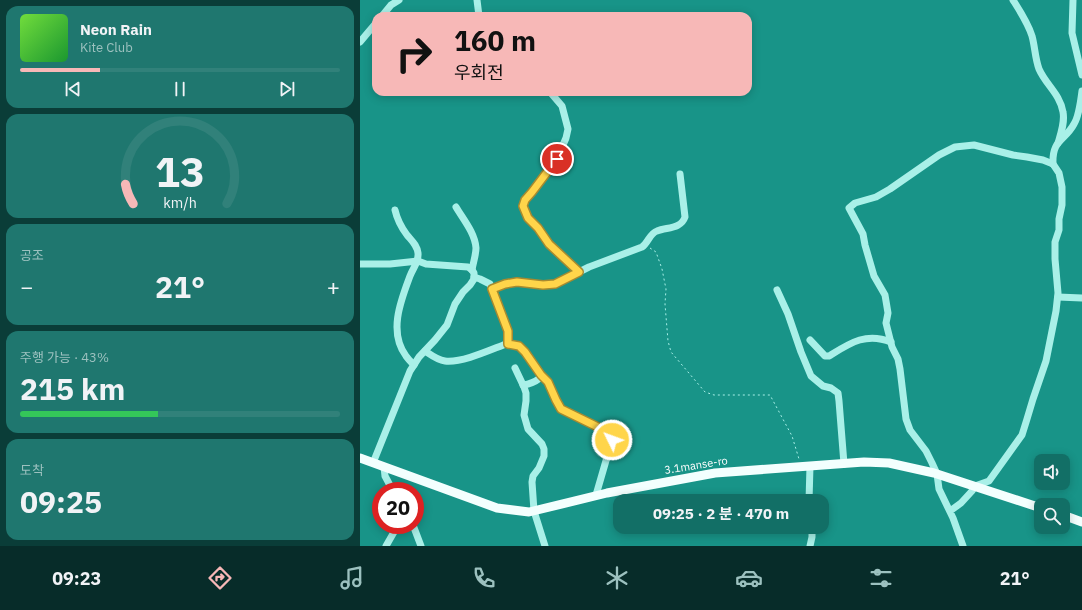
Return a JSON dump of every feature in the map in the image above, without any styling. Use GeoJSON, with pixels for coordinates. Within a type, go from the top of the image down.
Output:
{"type":"FeatureCollection","features":[{"type":"Feature","properties":{"kind":"main road","name":"3.1manse-ro"},"geometry":{"type":"LineString","coordinates":[[360,458],[497,508],[529,512],[596,496],[715,473],[864,462],[889,463],[936,474],[1034,506]]}},
{"type":"Feature","properties":{"kind":"main road"},"geometry":{"type":"LineString","coordinates":[[1070,518],[1082,522]]}},
{"type":"Feature","properties":{"kind":"street"},"geometry":{"type":"LineString","coordinates":[[385,12],[391,5],[399,0]]}},
{"type":"Feature","properties":{"kind":"street"},"geometry":{"type":"LineString","coordinates":[[477,0],[478,12]]}},
{"type":"Feature","properties":{"kind":"street"},"geometry":{"type":"LineString","coordinates":[[1013,0],[1032,35],[1036,59],[1040,70],[1058,96],[1063,113],[1063,121],[1058,143]]}},
{"type":"Feature","properties":{"kind":"street"},"geometry":{"type":"LineString","coordinates":[[1073,0],[1072,33],[1082,75]]}},
{"type":"Feature","properties":{"kind":"street"},"geometry":{"type":"LineString","coordinates":[[360,42],[372,28]]}},
{"type":"Feature","properties":{"kind":"street"},"geometry":{"type":"LineString","coordinates":[[950,511],[961,503],[975,486],[989,481],[1022,435],[1046,361],[1058,297],[1055,242],[1059,230],[1059,219],[1062,205],[1062,187],[1059,173],[1053,164],[1053,157],[1054,150],[1058,143],[1071,129],[1075,122],[1082,98],[1082,91]]}},
{"type":"Feature","properties":{"kind":"street"},"geometry":{"type":"LineString","coordinates":[[553,96],[562,106],[568,129],[566,138],[557,159],[525,200],[523,206],[528,218],[538,228],[549,244],[579,272]]}},
{"type":"Feature","properties":{"kind":"street"},"geometry":{"type":"LineString","coordinates":[[963,546],[950,511],[939,489],[932,463],[926,451],[910,430],[906,418],[898,359],[892,347],[886,322],[888,313],[885,295],[874,276],[863,234],[849,208],[854,203],[876,197],[890,189],[939,155],[955,147],[974,145],[1013,155],[1043,160],[1053,164]]}},
{"type":"Feature","properties":{"kind":"street"},"geometry":{"type":"LineString","coordinates":[[492,289],[505,284],[517,282],[543,285],[555,284],[589,267],[642,247],[653,233],[678,226],[684,222],[685,217],[680,174]]}},
{"type":"Feature","properties":{"kind":"street"},"geometry":{"type":"LineString","coordinates":[[374,463],[410,371],[419,357],[447,325],[463,292],[474,279],[473,261],[476,252],[474,237],[456,207]]}},
{"type":"Feature","properties":{"kind":"street"},"geometry":{"type":"LineString","coordinates":[[395,210],[397,218],[407,235],[416,244],[418,253],[418,261],[402,298],[397,319],[397,333],[400,345],[405,356],[414,365]]}},
{"type":"Feature","properties":{"kind":"street"},"geometry":{"type":"LineString","coordinates":[[360,264],[385,264],[418,261],[426,264],[468,267],[473,274],[490,284],[508,331],[508,344]]}},
{"type":"Feature","properties":{"kind":"street"},"geometry":{"type":"LineString","coordinates":[[777,290],[812,376],[823,386],[831,388],[838,393],[844,464]]}},
{"type":"Feature","properties":{"kind":"street"},"geometry":{"type":"LineString","coordinates":[[1058,297],[1082,298]]}},
{"type":"Feature","properties":{"kind":"street"},"geometry":{"type":"LineString","coordinates":[[810,340],[825,356],[829,356],[855,341],[867,338],[882,338],[891,342]]}},
{"type":"Feature","properties":{"kind":"street"},"geometry":{"type":"LineString","coordinates":[[425,351],[444,361],[463,359],[508,344],[519,346],[548,382],[561,409],[610,434],[612,440],[596,496]]}},
{"type":"Feature","properties":{"kind":"street"},"geometry":{"type":"LineString","coordinates":[[515,368],[526,393],[524,416],[528,429],[542,444],[544,449],[544,456],[539,468],[533,476],[533,501],[534,511],[545,546]]}},
{"type":"Feature","properties":{"kind":"street"},"geometry":{"type":"LineString","coordinates":[[523,385],[531,384],[540,378],[541,375]]}},
{"type":"Feature","properties":{"kind":"street"},"geometry":{"type":"LineString","coordinates":[[384,467],[385,476],[388,482]]}},
{"type":"Feature","properties":{"kind":"street"},"geometry":{"type":"LineString","coordinates":[[806,467],[808,494]]}},
{"type":"Feature","properties":{"kind":"street"},"geometry":{"type":"LineString","coordinates":[[386,546],[393,534]]}},
{"type":"Feature","properties":{"kind":"street"},"geometry":{"type":"LineString","coordinates":[[416,534],[421,546]]}},
{"type":"Feature","properties":{"kind":"street"},"geometry":{"type":"LineString","coordinates":[[810,546],[812,534]]}},
{"type":"Feature","properties":{"kind":"path"},"geometry":{"type":"LineString","coordinates":[[642,247],[649,248],[656,252],[662,269],[666,289],[665,304],[668,342],[671,352],[705,392],[714,395],[770,395],[792,436],[806,467]]}},
{"type":"Feature","properties":{"kind":"route"},"geometry":{"type":"LineString","coordinates":[[557,159],[525,200],[523,206],[528,218],[538,228],[549,244],[579,272],[555,284],[543,285],[517,282],[505,284],[492,289],[508,331],[508,344],[519,346],[531,359],[541,375],[548,382],[561,409],[608,432],[612,440]]}}]}
